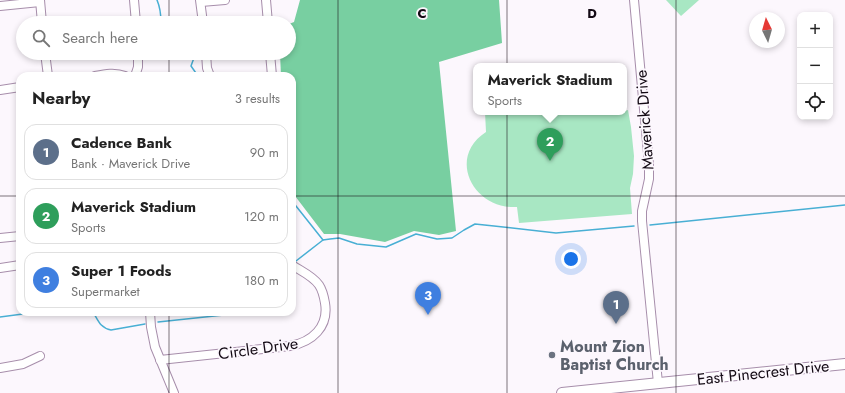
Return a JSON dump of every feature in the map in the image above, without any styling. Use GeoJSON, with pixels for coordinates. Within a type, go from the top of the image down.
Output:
{"type":"FeatureCollection","features":[{"type":"Feature","properties":{"kind":"main road","name":"East Pinecrest Drive"},"geometry":{"type":"LineString","coordinates":[[562,393],[845,364]]}},
{"type":"Feature","properties":{"kind":"street"},"geometry":{"type":"LineString","coordinates":[[134,0],[135,16]]}},
{"type":"Feature","properties":{"kind":"street"},"geometry":{"type":"LineString","coordinates":[[202,16],[200,1],[225,0]]}},
{"type":"Feature","properties":{"kind":"street"},"geometry":{"type":"LineString","coordinates":[[266,0],[267,16]]}},
{"type":"Feature","properties":{"kind":"street","name":"Maverick Drive"},"geometry":{"type":"LineString","coordinates":[[634,0],[649,164],[649,179],[642,211],[642,221],[658,383]]}},
{"type":"Feature","properties":{"kind":"street"},"geometry":{"type":"LineString","coordinates":[[0,6],[40,1],[41,16]]}},
{"type":"Feature","properties":{"kind":"street"},"geometry":{"type":"LineString","coordinates":[[46,60],[47,72]]}},
{"type":"Feature","properties":{"kind":"street"},"geometry":{"type":"LineString","coordinates":[[136,72],[138,60]]}},
{"type":"Feature","properties":{"kind":"street"},"geometry":{"type":"LineString","coordinates":[[206,60],[208,72]]}},
{"type":"Feature","properties":{"kind":"street"},"geometry":{"type":"LineString","coordinates":[[271,60],[272,72]]}},
{"type":"Feature","properties":{"kind":"street"},"geometry":{"type":"LineString","coordinates":[[0,90],[16,88]]}},
{"type":"Feature","properties":{"kind":"street"},"geometry":{"type":"LineString","coordinates":[[0,238],[16,236]]}},
{"type":"Feature","properties":{"kind":"street"},"geometry":{"type":"LineString","coordinates":[[0,268],[16,266]]}},
{"type":"Feature","properties":{"kind":"street","name":"Circle Drive"},"geometry":{"type":"LineString","coordinates":[[160,360],[290,346],[302,343],[315,335],[322,326],[326,313],[322,291],[320,286],[313,279],[296,268]]}},
{"type":"Feature","properties":{"kind":"street"},"geometry":{"type":"LineString","coordinates":[[150,316],[153,341],[174,393]]}},
{"type":"Feature","properties":{"kind":"street"},"geometry":{"type":"LineString","coordinates":[[0,368],[23,364],[40,356]]}},
{"type":"Feature","properties":{"kind":"green space"},"geometry":{"type":"Polygon","coordinates":[[[300,0],[499,0],[502,43],[439,62],[456,231],[439,235],[414,231],[385,242],[340,234],[324,234],[296,197],[296,72],[281,72],[280,60],[296,60],[296,16],[300,0]]]}},
{"type":"Feature","properties":{"kind":"green space"},"geometry":{"type":"Polygon","coordinates":[[[666,0],[699,0],[681,16],[666,0]]]}},
{"type":"Feature","properties":{"kind":"green space"},"geometry":{"type":"Polygon","coordinates":[[[627,110],[631,127],[634,156],[633,174],[630,188],[632,214],[519,223],[517,207],[502,206],[488,200],[478,191],[470,180],[467,168],[468,155],[474,143],[486,132],[485,115],[627,115],[627,110]]]}},
{"type":"Feature","properties":{"kind":"waterway"},"geometry":{"type":"LineString","coordinates":[[157,0],[160,16]]}},
{"type":"Feature","properties":{"kind":"waterway"},"geometry":{"type":"LineString","coordinates":[[193,60],[191,66],[195,72]]}},
{"type":"Feature","properties":{"kind":"waterway"},"geometry":{"type":"LineString","coordinates":[[650,225],[845,205]]}},
{"type":"Feature","properties":{"kind":"waterway"},"geometry":{"type":"LineString","coordinates":[[296,206],[323,240],[339,238],[357,244],[386,247],[416,234],[437,239],[452,238],[475,224],[556,233],[634,226]]}},
{"type":"Feature","properties":{"kind":"waterway"},"geometry":{"type":"LineString","coordinates":[[296,261],[323,240]]}},
{"type":"Feature","properties":{"kind":"waterway"},"geometry":{"type":"LineString","coordinates":[[0,317],[16,315]]}},
{"type":"Feature","properties":{"kind":"waterway"},"geometry":{"type":"LineString","coordinates":[[95,316],[102,326],[111,330],[145,324]]}},
{"type":"Feature","properties":{"kind":"waterway"},"geometry":{"type":"LineString","coordinates":[[158,322],[214,316]]}},
{"type":"Feature","properties":{"kind":"place","name":"Maverick Stadium"},"geometry":{"type":"Point","coordinates":[550,161]}},
{"type":"Feature","properties":{"kind":"place","name":"Super 1 Foods"},"geometry":{"type":"Point","coordinates":[428,315]}},
{"type":"Feature","properties":{"kind":"place","name":"Cadence Bank"},"geometry":{"type":"Point","coordinates":[616,324]}},
{"type":"Feature","properties":{"kind":"place","name":"Mount Zion Baptist Church"},"geometry":{"type":"Point","coordinates":[552,355]}}]}
